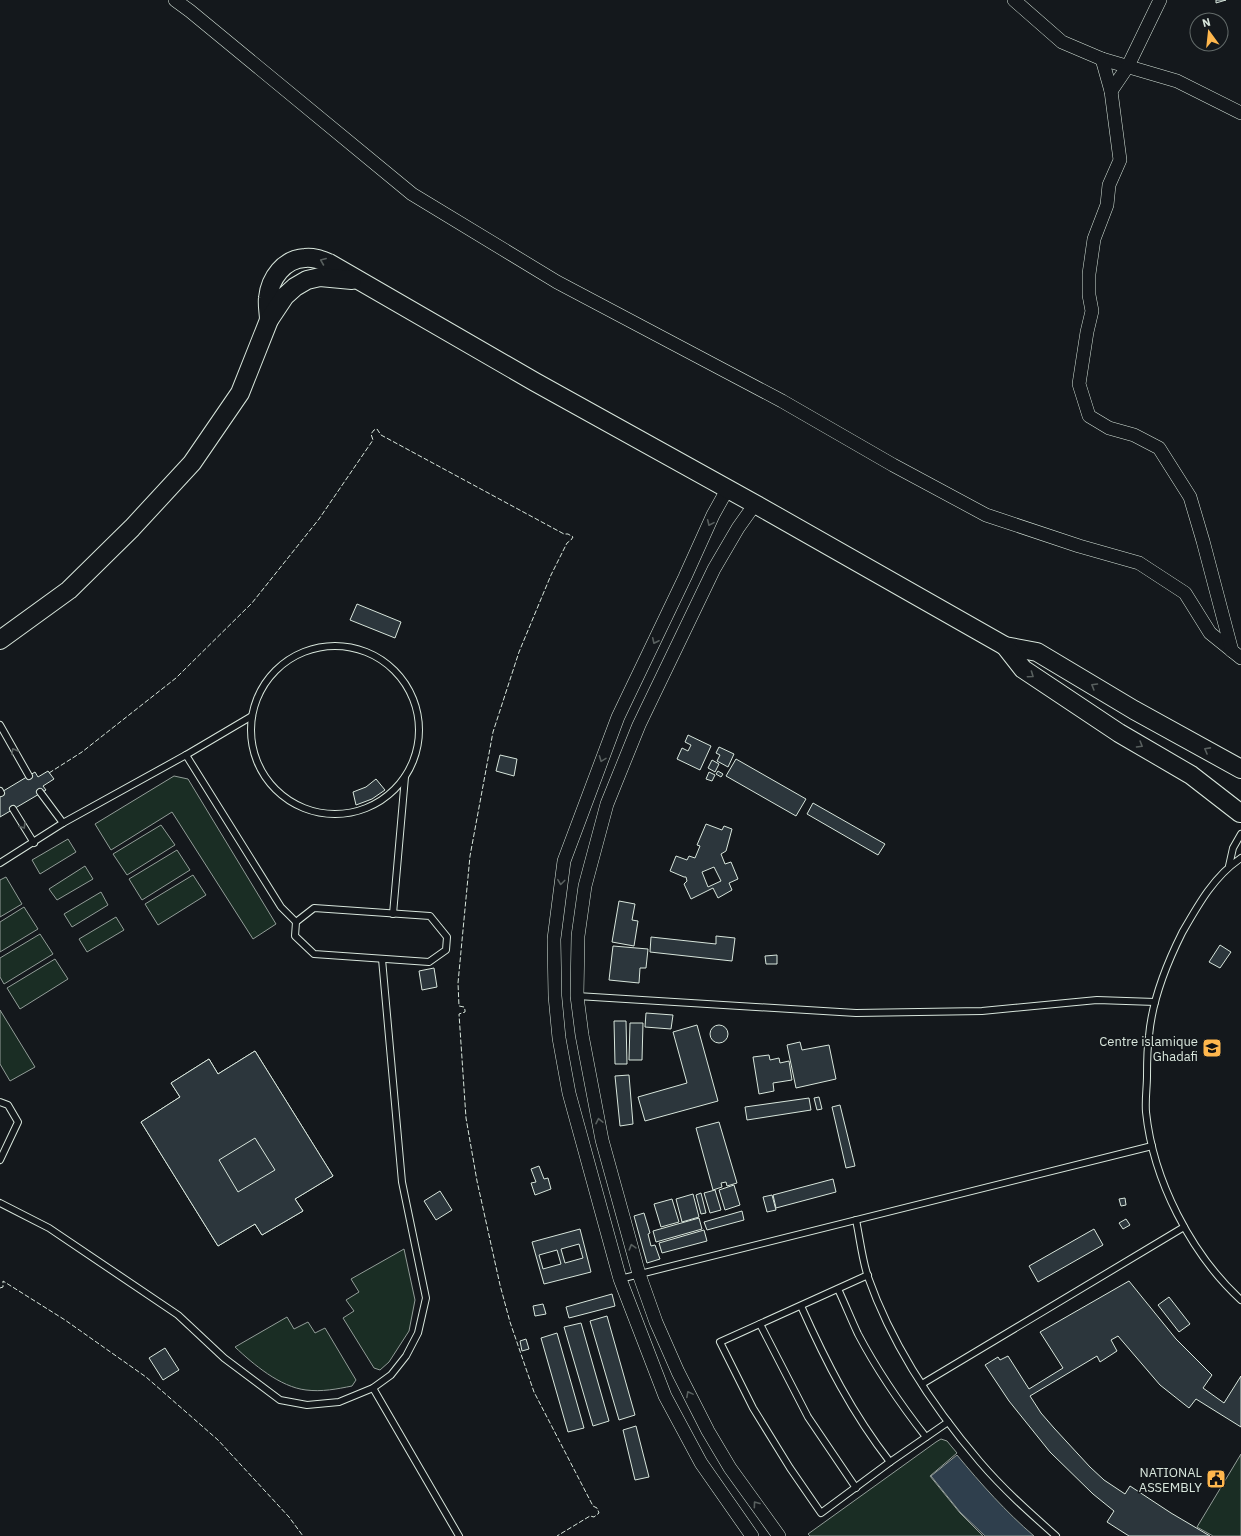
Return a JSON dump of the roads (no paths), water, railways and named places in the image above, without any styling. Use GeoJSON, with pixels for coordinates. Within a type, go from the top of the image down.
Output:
{"type":"FeatureCollection","features":[{"type":"Feature","properties":{"kind":"main road"},"geometry":{"type":"LineString","coordinates":[[269,320],[268,298],[272,282],[280,269],[293,261],[304,258],[317,258],[329,263],[535,382],[728,488],[1005,646],[1037,652],[1134,710],[1241,769]]}},
{"type":"Feature","properties":{"kind":"main road"},"geometry":{"type":"LineString","coordinates":[[0,640],[69,590],[132,528],[192,463],[240,393],[269,320],[285,296],[295,287],[307,280],[320,277],[357,280]]}},
{"type":"Feature","properties":{"kind":"main road"},"geometry":{"type":"LineString","coordinates":[[1005,646],[1022,669],[1119,733],[1191,775],[1241,810]]}},
{"type":"Feature","properties":{"kind":"street"},"geometry":{"type":"LineString","coordinates":[[175,0],[412,194],[557,282],[782,401],[893,466],[986,515],[1079,546],[1140,563],[1185,593],[1210,633],[1236,654]]}},
{"type":"Feature","properties":{"kind":"street"},"geometry":{"type":"LineString","coordinates":[[1014,0],[1062,42],[1102,59],[1177,81],[1241,113]]}},
{"type":"Feature","properties":{"kind":"street"},"geometry":{"type":"LineString","coordinates":[[1111,91],[1128,66],[1160,0]]}},
{"type":"Feature","properties":{"kind":"street"},"geometry":{"type":"LineString","coordinates":[[1102,59],[1111,91],[1120,160],[1109,185],[1107,205],[1094,239],[1089,274],[1089,296],[1092,311],[1086,332],[1079,384],[1089,416],[1109,428],[1134,436],[1159,448],[1190,496],[1236,654]]}},
{"type":"Feature","properties":{"kind":"street"},"geometry":{"type":"LineString","coordinates":[[728,488],[713,515],[666,618],[618,717],[564,861],[554,939],[555,996],[559,1038],[569,1093],[620,1279],[665,1396],[702,1463],[752,1536]]}},
{"type":"Feature","properties":{"kind":"street"},"geometry":{"type":"LineString","coordinates":[[755,504],[738,528],[714,569],[639,725],[607,804],[585,886],[578,936],[577,996],[582,1035],[602,1140],[640,1274],[656,1322],[678,1372],[708,1430],[730,1468],[779,1536]]}},
{"type":"Feature","properties":{"kind":"lane"},"geometry":{"type":"LineString","coordinates":[[340,646],[357,649],[373,655],[387,664],[399,675],[415,702],[419,724],[418,743],[414,760],[405,777],[393,791],[363,809],[345,813],[327,813],[310,810],[291,801],[274,788],[265,777],[253,746],[251,730],[252,716],[256,701],[267,681],[290,659],[307,651],[340,646]]}},
{"type":"Feature","properties":{"kind":"lane"},"geometry":{"type":"LineString","coordinates":[[0,863],[34,843],[63,823],[186,755],[252,716]]}},
{"type":"Feature","properties":{"kind":"lane"},"geometry":{"type":"LineString","coordinates":[[0,725],[29,776]]}},
{"type":"Feature","properties":{"kind":"lane"},"geometry":{"type":"LineString","coordinates":[[186,755],[281,907],[296,922]]}},
{"type":"Feature","properties":{"kind":"lane"},"geometry":{"type":"LineString","coordinates":[[393,914],[405,777]]}},
{"type":"Feature","properties":{"kind":"lane"},"geometry":{"type":"LineString","coordinates":[[40,792],[63,823]]}},
{"type":"Feature","properties":{"kind":"lane"},"geometry":{"type":"LineString","coordinates":[[13,809],[34,843]]}},
{"type":"Feature","properties":{"kind":"lane"},"geometry":{"type":"LineString","coordinates":[[1229,866],[1233,848],[1241,834]]}},
{"type":"Feature","properties":{"kind":"lane"},"geometry":{"type":"LineString","coordinates":[[1241,858],[1229,866],[1212,885],[1200,902],[1165,969],[1155,1002],[1149,1035],[1146,1111],[1152,1146],[1165,1184],[1184,1227],[1198,1250],[1224,1285],[1241,1300]]}},
{"type":"Feature","properties":{"kind":"lane"},"geometry":{"type":"LineString","coordinates":[[314,908],[430,916],[447,937],[446,950],[429,962],[314,954],[295,936],[296,922],[314,908]]}},
{"type":"Feature","properties":{"kind":"lane"},"geometry":{"type":"LineString","coordinates":[[0,1203],[49,1228],[178,1315],[224,1358],[280,1400],[307,1406],[339,1402],[373,1388],[390,1375],[406,1356],[418,1333],[426,1298],[402,1182],[382,959]]}},
{"type":"Feature","properties":{"kind":"lane"},"geometry":{"type":"LineString","coordinates":[[577,996],[856,1013],[982,1011],[1097,1000],[1155,1002]]}},
{"type":"Feature","properties":{"kind":"lane"},"geometry":{"type":"LineString","coordinates":[[0,1102],[8,1105],[18,1122],[0,1160]]}},
{"type":"Feature","properties":{"kind":"lane"},"geometry":{"type":"LineString","coordinates":[[620,1279],[1152,1146]]}},
{"type":"Feature","properties":{"kind":"lane"},"geometry":{"type":"LineString","coordinates":[[856,1220],[868,1275],[882,1310],[897,1343],[922,1384],[948,1422],[981,1463],[1020,1503],[1056,1536]]}},
{"type":"Feature","properties":{"kind":"lane"},"geometry":{"type":"LineString","coordinates":[[922,1384],[1184,1227]]}},
{"type":"Feature","properties":{"kind":"lane"},"geometry":{"type":"LineString","coordinates":[[868,1275],[720,1342],[753,1408],[790,1468],[821,1513],[890,1462],[948,1422]]}},
{"type":"Feature","properties":{"kind":"lane"},"geometry":{"type":"LineString","coordinates":[[838,1289],[859,1334],[885,1380],[907,1413],[926,1437]]}},
{"type":"Feature","properties":{"kind":"lane"},"geometry":{"type":"LineString","coordinates":[[800,1306],[846,1398],[869,1436],[890,1462]]}},
{"type":"Feature","properties":{"kind":"lane"},"geometry":{"type":"LineString","coordinates":[[760,1324],[808,1418],[856,1488]]}},
{"type":"Feature","properties":{"kind":"lane"},"geometry":{"type":"LineString","coordinates":[[373,1388],[458,1536]]}},
{"type":"Feature","properties":{"kind":"water"},"geometry":{"type":"Polygon","coordinates":[[[957,1455],[994,1497],[1034,1536],[985,1536],[960,1512],[931,1476],[957,1455]]]}},
{"type":"Feature","properties":{"kind":"place","name":"Centre islamique Ghadafi"},"geometry":{"type":"Point","coordinates":[1212,1048]}},
{"type":"Feature","properties":{"kind":"place","name":"NATIONAL ASSEMBLY"},"geometry":{"type":"Point","coordinates":[1216,1479]}}]}
